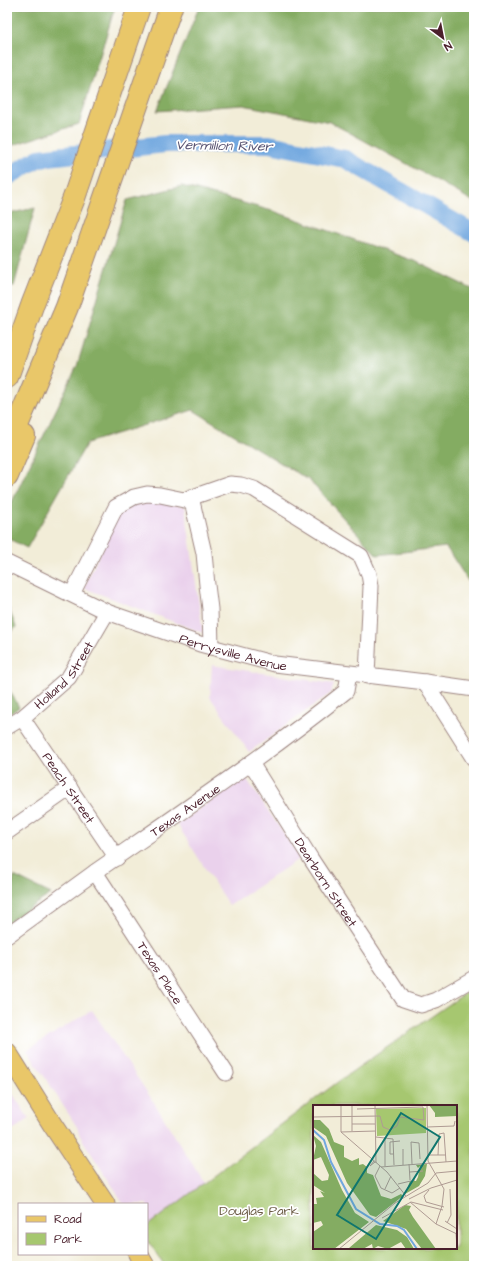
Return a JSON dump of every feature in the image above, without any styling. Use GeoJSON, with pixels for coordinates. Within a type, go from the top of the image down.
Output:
{"type":"FeatureCollection","features":[{"type":"Feature","properties":{"kind":"highway"},"geometry":{"type":"LineString","coordinates":[[7,377],[28,303],[74,198],[139,7]]}},
{"type":"Feature","properties":{"kind":"highway"},"geometry":{"type":"LineString","coordinates":[[7,449],[67,306],[171,7]]}},
{"type":"Feature","properties":{"kind":"highway"},"geometry":{"type":"LineString","coordinates":[[7,337],[28,303]]}},
{"type":"Feature","properties":{"kind":"highway"},"geometry":{"type":"LineString","coordinates":[[7,476],[25,435],[59,345],[67,306]]}},
{"type":"Feature","properties":{"kind":"main road"},"geometry":{"type":"LineString","coordinates":[[7,1052],[104,1203]]}},
{"type":"Feature","properties":{"kind":"main road"},"geometry":{"type":"LineString","coordinates":[[139,1255],[146,1266]]}},
{"type":"Feature","properties":{"kind":"street"},"geometry":{"type":"LineString","coordinates":[[72,594],[116,507],[134,496],[147,494],[160,495],[184,500],[230,484],[241,485],[254,489],[361,556],[369,574],[371,586],[367,676]]}},
{"type":"Feature","properties":{"kind":"street"},"geometry":{"type":"LineString","coordinates":[[191,497],[204,553],[206,584],[210,609],[211,647]]}},
{"type":"Feature","properties":{"kind":"street","name":"Perrysville Avenue"},"geometry":{"type":"LineString","coordinates":[[7,563],[107,612],[211,647],[275,664],[425,682],[474,690]]}},
{"type":"Feature","properties":{"kind":"street","name":"Holland Street"},"geometry":{"type":"LineString","coordinates":[[7,727],[22,718],[69,677],[107,612]]}},
{"type":"Feature","properties":{"kind":"street","name":"Texas Avenue"},"geometry":{"type":"LineString","coordinates":[[7,936],[95,872],[251,763],[346,691],[349,674]]}},
{"type":"Feature","properties":{"kind":"street"},"geometry":{"type":"LineString","coordinates":[[425,682],[474,759]]}},
{"type":"Feature","properties":{"kind":"street","name":"Peach Street"},"geometry":{"type":"LineString","coordinates":[[22,718],[117,858]]}},
{"type":"Feature","properties":{"kind":"street","name":"Dearborn Street"},"geometry":{"type":"LineString","coordinates":[[251,763],[311,860],[403,999],[421,1005],[436,1000],[474,978]]}},
{"type":"Feature","properties":{"kind":"street"},"geometry":{"type":"LineString","coordinates":[[7,832],[70,788]]}},
{"type":"Feature","properties":{"kind":"street","name":"Texas Place"},"geometry":{"type":"LineString","coordinates":[[95,872],[226,1073]]}},
{"type":"Feature","properties":{"kind":"shaded area"},"geometry":{"type":"Polygon","coordinates":[[[141,500],[185,506],[203,633],[84,588],[118,513],[141,500]]]}},
{"type":"Feature","properties":{"kind":"shaded area"},"geometry":{"type":"Polygon","coordinates":[[[212,665],[334,684],[331,693],[249,752],[210,697],[212,665]]]}},
{"type":"Feature","properties":{"kind":"shaded area"},"geometry":{"type":"Polygon","coordinates":[[[246,778],[300,858],[229,906],[177,824],[246,778]]]}},
{"type":"Feature","properties":{"kind":"shaded area"},"geometry":{"type":"Polygon","coordinates":[[[92,1010],[155,1104],[204,1183],[148,1225],[148,1203],[123,1203],[80,1136],[77,1127],[27,1050],[92,1010]]]}},
{"type":"Feature","properties":{"kind":"shaded area"},"geometry":{"type":"Polygon","coordinates":[[[7,1085],[29,1119],[7,1134],[7,1085]]]}},
{"type":"Feature","properties":{"kind":"green space"},"geometry":{"type":"Polygon","coordinates":[[[7,7],[115,7],[79,124],[7,147],[7,7]]]}},
{"type":"Feature","properties":{"kind":"green space"},"geometry":{"type":"Polygon","coordinates":[[[199,7],[474,7],[474,202],[330,122],[243,105],[157,111],[199,7]]]}},
{"type":"Feature","properties":{"kind":"green space"},"geometry":{"type":"Polygon","coordinates":[[[182,186],[276,212],[417,262],[474,290],[474,590],[446,547],[377,555],[309,480],[193,410],[87,443],[27,548],[7,538],[7,512],[77,366],[127,200],[182,186]]]}},
{"type":"Feature","properties":{"kind":"green space"},"geometry":{"type":"Polygon","coordinates":[[[35,208],[14,286],[7,287],[7,214],[35,208]]]}},
{"type":"Feature","properties":{"kind":"green space"},"geometry":{"type":"Polygon","coordinates":[[[7,604],[16,627],[7,637],[7,604]]]}},
{"type":"Feature","properties":{"kind":"green space"},"geometry":{"type":"Polygon","coordinates":[[[7,686],[19,707],[7,716],[7,686]]]}},
{"type":"Feature","properties":{"kind":"green space"},"geometry":{"type":"Polygon","coordinates":[[[14,876],[51,894],[7,923],[7,904],[8,906],[14,876]]]}},
{"type":"Feature","properties":{"kind":"green space","name":"Douglas Park"},"geometry":{"type":"Polygon","coordinates":[[[474,987],[474,1266],[165,1266],[148,1240],[148,1225],[343,1078],[474,987]]]}},
{"type":"Feature","properties":{"kind":"waterway","name":"Vermilion River"},"geometry":{"type":"LineString","coordinates":[[7,177],[39,158],[165,144],[269,144],[345,159],[474,233]]}}]}
